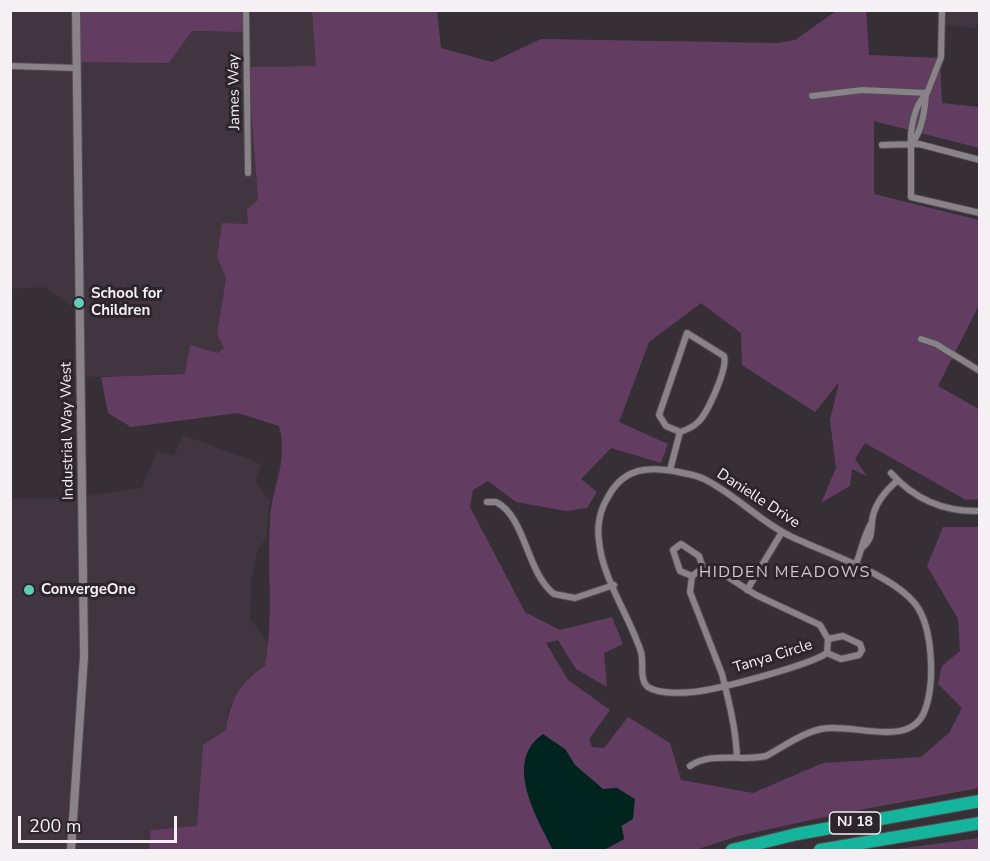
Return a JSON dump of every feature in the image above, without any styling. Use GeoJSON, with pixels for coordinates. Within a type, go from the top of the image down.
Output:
{"type":"FeatureCollection","features":[{"type":"Feature","properties":{"kind":"highway","name":"NJ 18"},"geometry":{"type":"LineString","coordinates":[[732,850],[797,834],[980,801]]}},
{"type":"Feature","properties":{"kind":"highway","name":"NJ 18"},"geometry":{"type":"LineString","coordinates":[[820,850],[980,823]]}},
{"type":"Feature","properties":{"kind":"street","name":"Industrial Way West"},"geometry":{"type":"LineString","coordinates":[[71,850],[84,656],[76,10]]}},
{"type":"Feature","properties":{"kind":"street","name":"James Way"},"geometry":{"type":"LineString","coordinates":[[246,10],[248,173]]}},
{"type":"Feature","properties":{"kind":"street"},"geometry":{"type":"LineString","coordinates":[[942,10],[941,57],[920,101],[910,136],[910,197],[980,213]]}},
{"type":"Feature","properties":{"kind":"street"},"geometry":{"type":"LineString","coordinates":[[10,66],[76,68]]}},
{"type":"Feature","properties":{"kind":"street"},"geometry":{"type":"LineString","coordinates":[[812,96],[862,90],[924,95]]}},
{"type":"Feature","properties":{"kind":"street"},"geometry":{"type":"LineString","coordinates":[[882,145],[920,144],[980,160]]}},
{"type":"Feature","properties":{"kind":"street"},"geometry":{"type":"LineString","coordinates":[[670,470],[680,432],[700,422],[726,366],[724,356],[687,333],[660,409],[663,422],[670,429],[680,432]]}},
{"type":"Feature","properties":{"kind":"street"},"geometry":{"type":"LineString","coordinates":[[921,339],[936,344],[980,371]]}},
{"type":"Feature","properties":{"kind":"street","name":"Danielle Drive"},"geometry":{"type":"LineString","coordinates":[[690,765],[701,759],[766,756],[822,729],[898,732],[912,727],[922,717],[927,702],[931,652],[924,618],[902,590],[782,532],[704,479],[650,467],[634,471],[621,480],[606,500],[600,518],[599,541],[639,648],[643,681],[648,687],[683,693],[724,684]]}},
{"type":"Feature","properties":{"kind":"street"},"geometry":{"type":"LineString","coordinates":[[891,473],[918,497],[934,505],[952,510],[980,511]]}},
{"type":"Feature","properties":{"kind":"street"},"geometry":{"type":"LineString","coordinates":[[855,566],[863,547],[873,534],[872,522],[881,498],[898,480]]}},
{"type":"Feature","properties":{"kind":"street"},"geometry":{"type":"LineString","coordinates":[[487,502],[496,502],[507,510],[536,572],[554,594],[575,598],[614,585]]}},
{"type":"Feature","properties":{"kind":"street"},"geometry":{"type":"LineString","coordinates":[[747,590],[782,532]]}},
{"type":"Feature","properties":{"kind":"street"},"geometry":{"type":"LineString","coordinates":[[681,544],[699,556],[703,568],[692,576],[680,571],[673,550],[681,544]]}},
{"type":"Feature","properties":{"kind":"street","name":"Tanya Circle"},"geometry":{"type":"LineString","coordinates":[[703,568],[715,569],[747,590],[819,625],[828,639],[826,652],[813,662],[724,684]]}},
{"type":"Feature","properties":{"kind":"street","name":"Tanya Circle"},"geometry":{"type":"LineString","coordinates":[[692,576],[690,592],[724,684],[735,726],[737,758]]}},
{"type":"Feature","properties":{"kind":"street"},"geometry":{"type":"LineString","coordinates":[[826,652],[841,659],[859,655],[862,650],[860,644],[843,636],[828,639]]}},
{"type":"Feature","properties":{"kind":"shaded area"},"geometry":{"type":"Polygon","coordinates":[[[11,11],[77,11],[192,31],[247,32],[246,11],[312,11],[317,67],[248,67],[258,200],[248,224],[222,223],[217,257],[226,278],[217,334],[224,348],[185,374],[83,377],[81,313],[45,287],[11,289],[11,11]]]}},
{"type":"Feature","properties":{"kind":"shaded area"},"geometry":{"type":"Polygon","coordinates":[[[77,11],[246,11],[247,32],[192,31],[169,63],[79,62],[77,11]]]}},
{"type":"Feature","properties":{"kind":"shaded area"},"geometry":{"type":"Polygon","coordinates":[[[312,11],[437,11],[441,48],[492,62],[541,39],[777,43],[795,40],[836,11],[866,11],[869,55],[940,58],[942,103],[979,107],[979,148],[874,121],[874,194],[979,220],[979,305],[938,386],[979,409],[979,499],[966,500],[865,443],[855,459],[867,476],[852,469],[850,486],[821,503],[836,468],[830,420],[839,382],[815,412],[742,365],[741,333],[701,303],[649,342],[619,422],[668,444],[661,463],[611,448],[581,479],[597,492],[587,508],[566,511],[516,502],[488,481],[473,490],[470,507],[525,612],[560,630],[612,617],[623,644],[604,653],[607,687],[576,669],[558,640],[546,643],[568,680],[610,710],[589,739],[592,747],[604,748],[628,717],[670,743],[681,780],[753,793],[823,763],[921,757],[949,733],[962,708],[938,684],[942,666],[960,651],[958,619],[927,566],[943,527],[979,527],[979,788],[843,813],[738,836],[695,850],[604,850],[624,839],[617,788],[603,789],[575,765],[565,749],[527,755],[526,783],[531,805],[553,850],[149,850],[151,830],[197,826],[203,745],[226,730],[230,711],[238,693],[249,678],[265,666],[270,612],[270,520],[281,462],[282,439],[279,426],[238,413],[131,427],[108,413],[101,377],[185,374],[190,345],[217,353],[224,348],[217,334],[226,278],[217,257],[222,223],[248,224],[247,209],[258,200],[248,67],[316,66],[312,11]]]}},
{"type":"Feature","properties":{"kind":"shaded area"},"geometry":{"type":"Polygon","coordinates":[[[944,11],[979,11],[979,23],[976,23],[978,28],[943,25],[944,11]]]}},
{"type":"Feature","properties":{"kind":"shaded area"},"geometry":{"type":"Polygon","coordinates":[[[183,435],[261,464],[255,482],[270,501],[266,538],[258,549],[251,579],[250,619],[269,644],[265,667],[249,676],[228,710],[226,730],[203,746],[197,827],[151,830],[149,850],[11,850],[11,498],[65,499],[142,488],[157,451],[174,456],[183,435]]]}},
{"type":"Feature","properties":{"kind":"shaded area"},"geometry":{"type":"Polygon","coordinates":[[[543,734],[565,749],[575,765],[603,789],[617,788],[635,799],[633,819],[621,826],[624,839],[604,850],[553,850],[532,807],[524,775],[525,760],[531,746],[543,734]]]}},
{"type":"Feature","properties":{"kind":"shaded area"},"geometry":{"type":"Polygon","coordinates":[[[979,838],[979,850],[890,850],[979,838]]]}},
{"type":"Feature","properties":{"kind":"place","name":"School for Children"},"geometry":{"type":"Point","coordinates":[79,303]}},
{"type":"Feature","properties":{"kind":"place","name":"ConvergeOne"},"geometry":{"type":"Point","coordinates":[29,590]}},
{"type":"Feature","properties":{"kind":"district","name":"HIDDEN MEADOWS"},"geometry":{"type":"Point","coordinates":[785,573]}}]}
